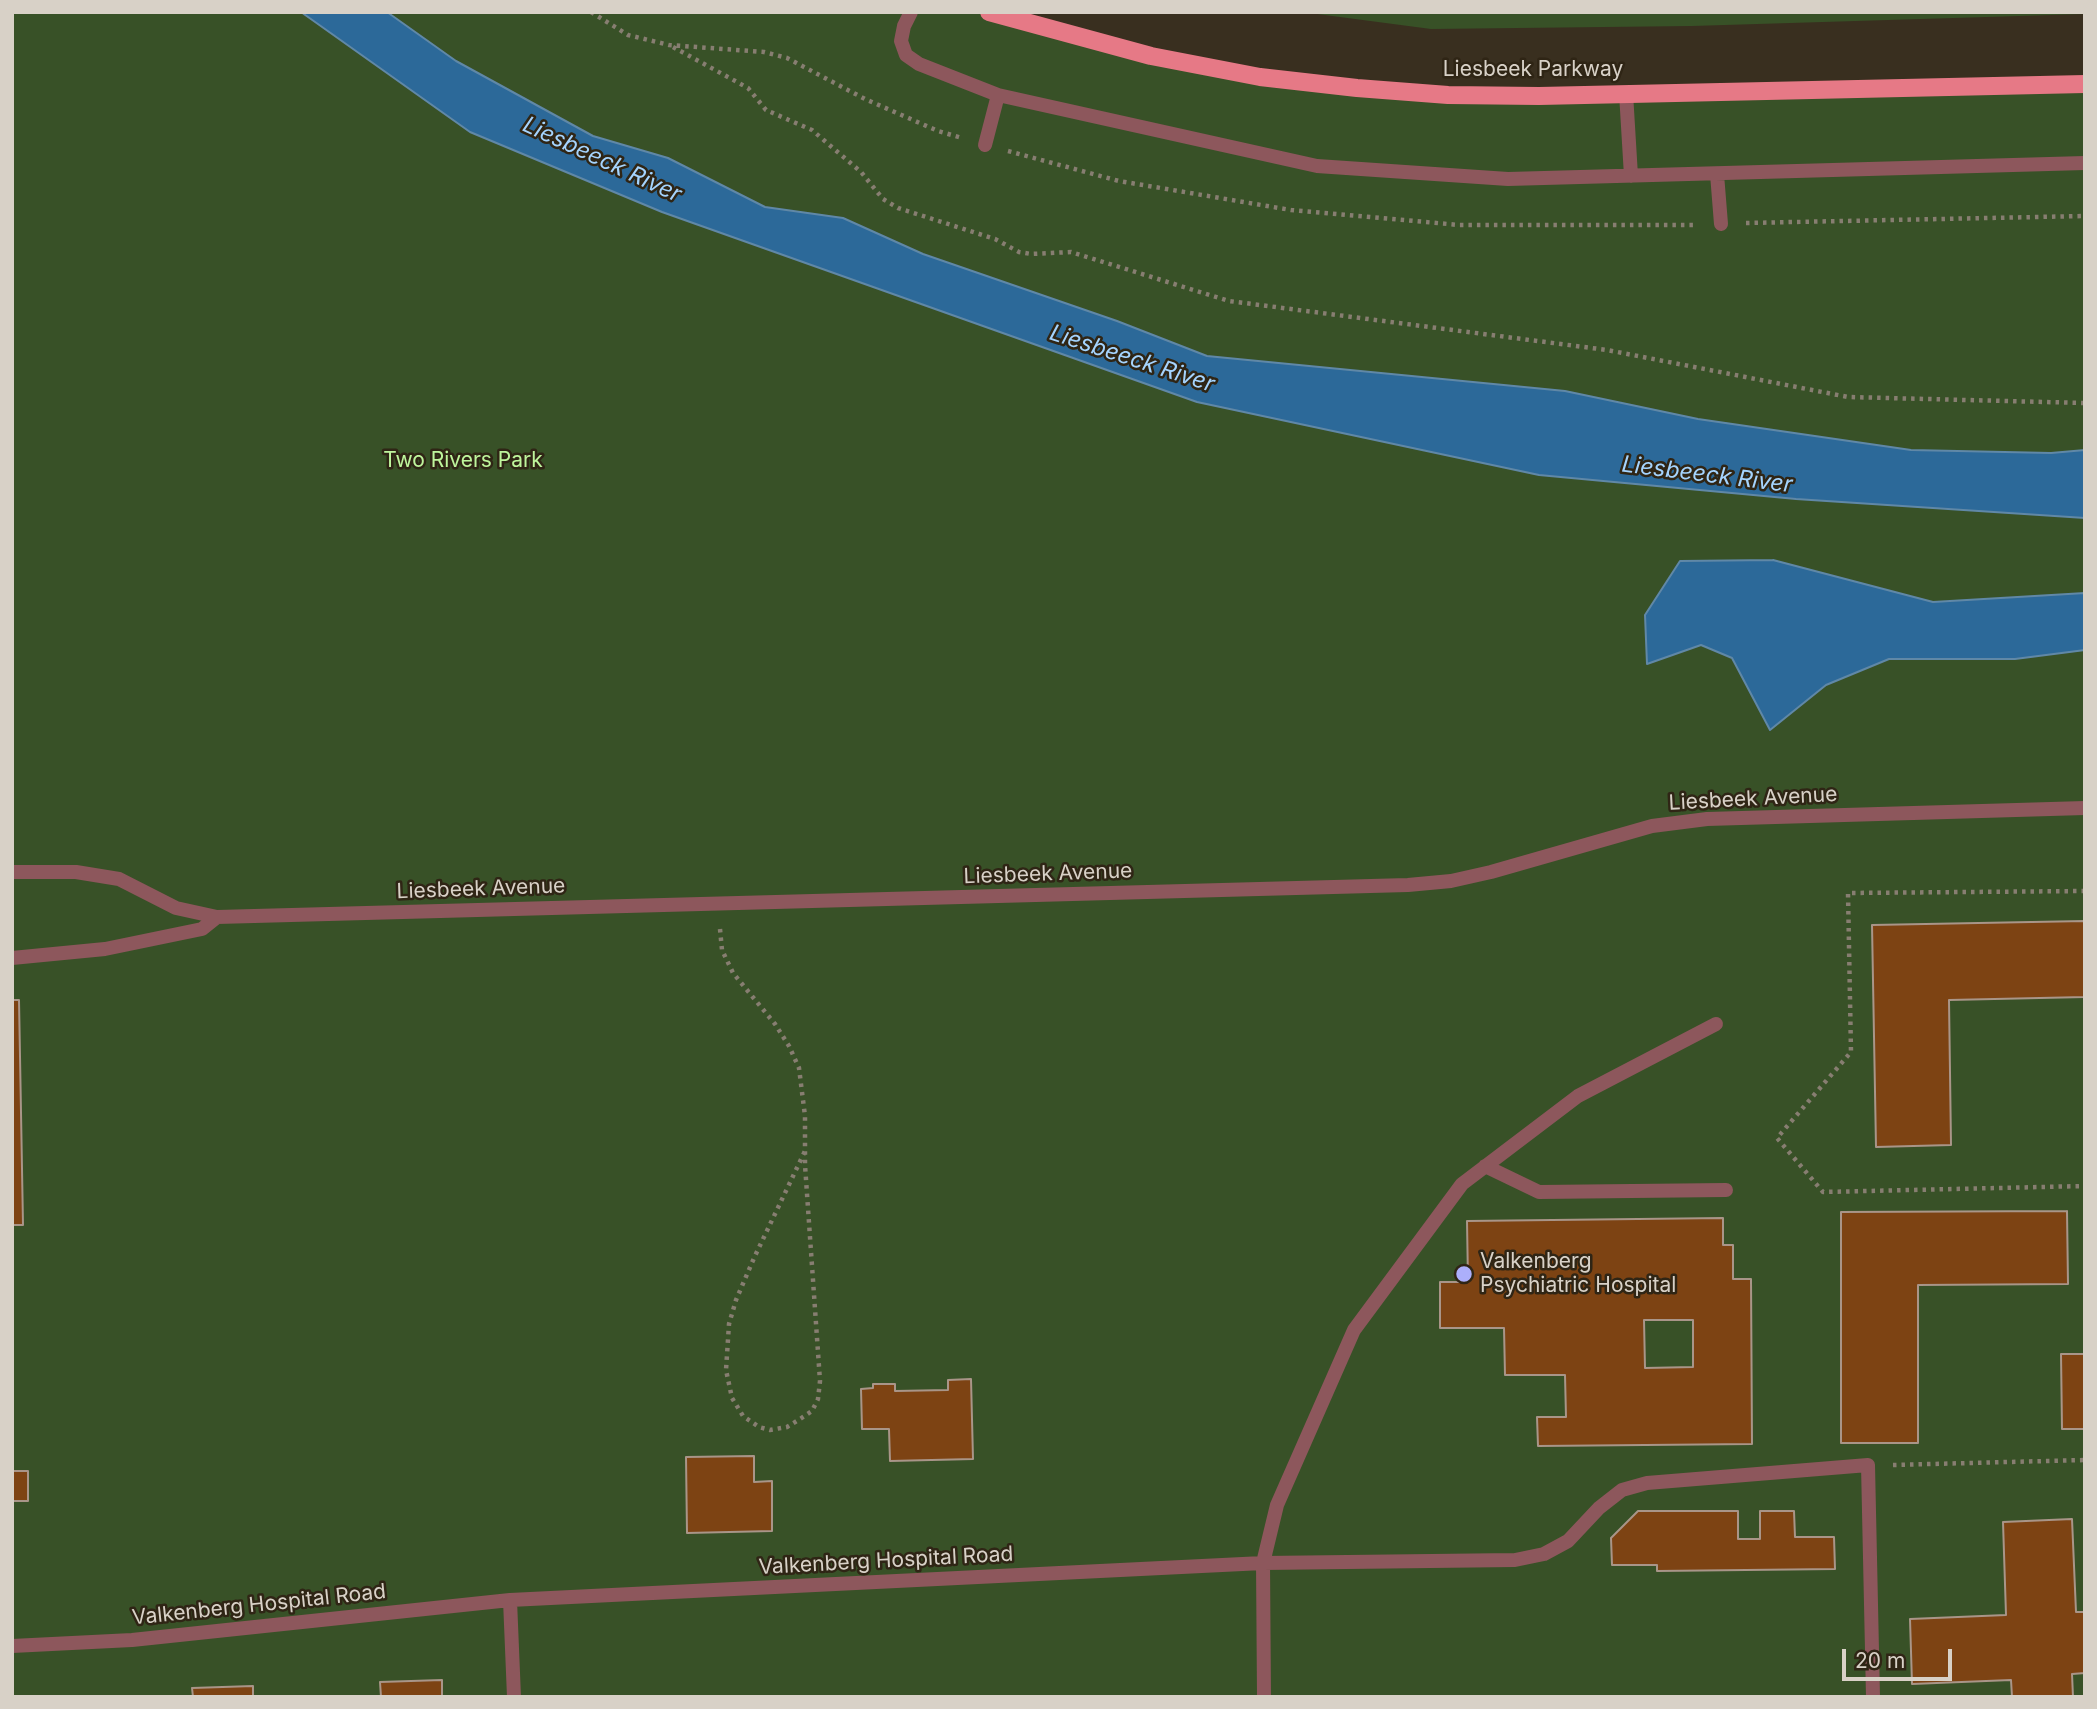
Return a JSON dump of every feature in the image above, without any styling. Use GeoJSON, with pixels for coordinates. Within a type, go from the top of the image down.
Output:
{"type":"FeatureCollection","features":[{"type":"Feature","properties":{"kind":"main road","name":"Liesbeek Parkway"},"geometry":{"type":"LineString","coordinates":[[989,12],[1124,50],[1260,77],[1448,95],[1539,96],[2085,84]]}},
{"type":"Feature","properties":{"kind":"lane"},"geometry":{"type":"LineString","coordinates":[[911,12],[901,41],[906,55],[919,64],[999,95],[1317,166],[1508,179],[2085,163]]}},
{"type":"Feature","properties":{"kind":"lane"},"geometry":{"type":"LineString","coordinates":[[1626,93],[1631,176]]}},
{"type":"Feature","properties":{"kind":"lane"},"geometry":{"type":"LineString","coordinates":[[985,145],[999,95]]}},
{"type":"Feature","properties":{"kind":"lane"},"geometry":{"type":"LineString","coordinates":[[1717,174],[1721,224]]}},
{"type":"Feature","properties":{"kind":"lane","name":"Liesbeek Avenue"},"geometry":{"type":"LineString","coordinates":[[12,872],[76,872],[120,879],[176,908],[217,917],[1408,885],[1451,881],[1651,826],[1707,819],[2085,808]]}},
{"type":"Feature","properties":{"kind":"lane"},"geometry":{"type":"LineString","coordinates":[[12,958],[105,949],[202,929],[217,917]]}},
{"type":"Feature","properties":{"kind":"lane"},"geometry":{"type":"LineString","coordinates":[[1264,1697],[1263,1563],[1277,1505],[1354,1330],[1462,1184],[1578,1096],[1716,1024]]}},
{"type":"Feature","properties":{"kind":"lane"},"geometry":{"type":"LineString","coordinates":[[1485,1166],[1539,1192],[1726,1190]]}},
{"type":"Feature","properties":{"kind":"lane"},"geometry":{"type":"LineString","coordinates":[[1867,1465],[1873,1697]]}},
{"type":"Feature","properties":{"kind":"lane","name":"Valkenberg Hospital Road"},"geometry":{"type":"LineString","coordinates":[[12,1646],[132,1640],[510,1600],[1263,1563],[1515,1560],[1544,1554],[1567,1541],[1599,1508],[1622,1490],[1647,1483],[1867,1465]]}},
{"type":"Feature","properties":{"kind":"lane"},"geometry":{"type":"LineString","coordinates":[[510,1600],[514,1697]]}},
{"type":"Feature","properties":{"kind":"path"},"geometry":{"type":"LineString","coordinates":[[591,12],[628,35],[669,45],[748,88],[766,110],[812,130],[860,172],[883,199],[898,208],[995,239],[1019,252],[1071,252],[1229,301],[1607,350],[1848,397],[2085,403]]}},
{"type":"Feature","properties":{"kind":"path"},"geometry":{"type":"LineString","coordinates":[[2085,891],[1848,893],[1851,1052],[1777,1138],[1823,1192],[2085,1186]]}},
{"type":"Feature","properties":{"kind":"path"},"geometry":{"type":"LineString","coordinates":[[718,904],[722,950],[726,961],[789,1046],[799,1069],[805,1116],[820,1381],[818,1399],[812,1411],[800,1419],[787,1427],[770,1430],[759,1427],[743,1416],[732,1398],[726,1370],[729,1324],[754,1258],[805,1151]]}},
{"type":"Feature","properties":{"kind":"path"},"geometry":{"type":"LineString","coordinates":[[1867,1465],[2085,1460]]}},
{"type":"Feature","properties":{"kind":"green space","name":"Two Rivers Park"},"geometry":{"type":"Polygon","coordinates":[[[12,12],[989,12],[1151,56],[1448,95],[2085,84],[2085,1697],[12,1697],[12,12]]]}},
{"type":"Feature","properties":{"kind":"green space"},"geometry":{"type":"Polygon","coordinates":[[[1302,12],[2085,14],[1692,26],[1431,29],[1302,12]]]}},
{"type":"Feature","properties":{"kind":"water","name":"Liesbeeck River"},"geometry":{"type":"Polygon","coordinates":[[[301,12],[387,12],[456,61],[593,136],[668,158],[765,207],[843,218],[923,254],[1117,321],[1207,356],[1565,391],[1698,419],[1911,450],[2051,453],[2085,450],[2085,518],[1796,499],[1539,475],[1197,402],[662,212],[470,132],[301,12]]]}},
{"type":"Feature","properties":{"kind":"water"},"geometry":{"type":"Polygon","coordinates":[[[1773,560],[1933,602],[2085,593],[2085,650],[2015,659],[1889,659],[1826,685],[1770,730],[1732,658],[1701,645],[1647,664],[1645,615],[1680,561],[1773,560]]]}},
{"type":"Feature","properties":{"kind":"building"},"geometry":{"type":"Polygon","coordinates":[[[2085,921],[2085,997],[1949,1000],[1951,1145],[1876,1147],[1872,925],[2085,921]]]}},
{"type":"Feature","properties":{"kind":"building"},"geometry":{"type":"Polygon","coordinates":[[[12,1000],[19,1000],[23,1225],[12,1225],[12,1000]]]}},
{"type":"Feature","properties":{"kind":"building"},"geometry":{"type":"Polygon","coordinates":[[[2067,1211],[2068,1284],[1918,1285],[1918,1443],[1841,1443],[1841,1212],[2067,1211]]]}},
{"type":"Feature","properties":{"kind":"building"},"geometry":{"type":"Polygon","coordinates":[[[1723,1218],[1723,1245],[1733,1245],[1733,1279],[1751,1279],[1752,1444],[1538,1446],[1537,1417],[1566,1417],[1565,1375],[1505,1375],[1504,1328],[1440,1328],[1440,1282],[1468,1282],[1467,1221],[1723,1218]],[[1644,1320],[1645,1368],[1693,1367],[1693,1320],[1644,1320]]]}},
{"type":"Feature","properties":{"kind":"building"},"geometry":{"type":"Polygon","coordinates":[[[2061,1354],[2085,1354],[2085,1429],[2062,1429],[2061,1354]]]}},
{"type":"Feature","properties":{"kind":"building"},"geometry":{"type":"Polygon","coordinates":[[[971,1379],[973,1459],[890,1461],[889,1429],[862,1429],[861,1389],[873,1388],[873,1384],[895,1384],[895,1391],[948,1390],[948,1380],[971,1379]]]}},
{"type":"Feature","properties":{"kind":"building"},"geometry":{"type":"Polygon","coordinates":[[[754,1456],[754,1482],[772,1481],[772,1531],[687,1533],[686,1457],[754,1456]]]}},
{"type":"Feature","properties":{"kind":"building"},"geometry":{"type":"Polygon","coordinates":[[[12,1471],[28,1471],[28,1501],[12,1501],[12,1471]]]}},
{"type":"Feature","properties":{"kind":"building"},"geometry":{"type":"Polygon","coordinates":[[[1638,1511],[1738,1511],[1738,1539],[1760,1539],[1760,1511],[1794,1511],[1795,1537],[1834,1537],[1835,1569],[1657,1571],[1657,1565],[1612,1565],[1611,1538],[1638,1511]]]}},
{"type":"Feature","properties":{"kind":"building"},"geometry":{"type":"Polygon","coordinates":[[[2072,1519],[2076,1612],[2085,1612],[2085,1673],[2072,1674],[2073,1697],[2012,1697],[2011,1680],[1912,1684],[1910,1619],[2006,1615],[2003,1522],[2072,1519]]]}},
{"type":"Feature","properties":{"kind":"building"},"geometry":{"type":"Polygon","coordinates":[[[442,1680],[442,1697],[381,1697],[380,1682],[442,1680]]]}},
{"type":"Feature","properties":{"kind":"building"},"geometry":{"type":"Polygon","coordinates":[[[253,1686],[253,1697],[193,1697],[192,1688],[253,1686]]]}},
{"type":"Feature","properties":{"kind":"place","name":"Valkenberg Psychiatric Hospital"},"geometry":{"type":"Point","coordinates":[1464,1274]}}]}
